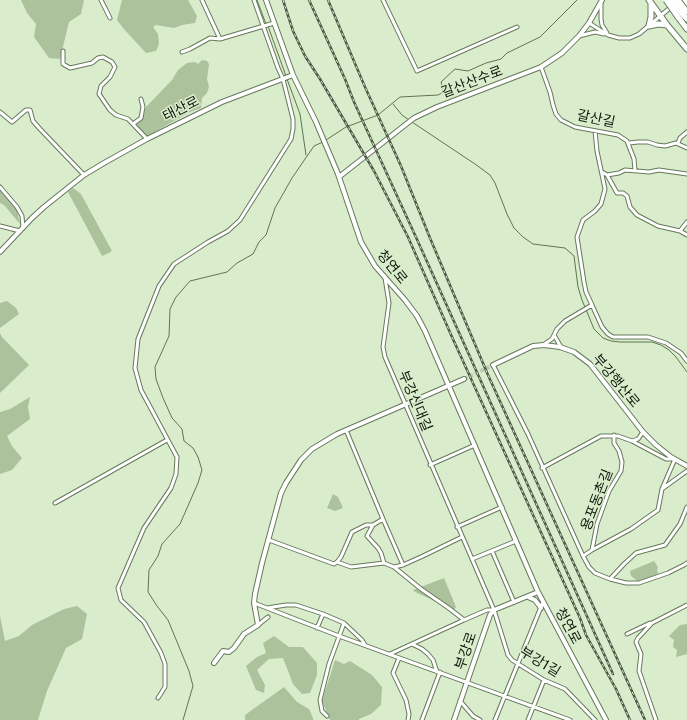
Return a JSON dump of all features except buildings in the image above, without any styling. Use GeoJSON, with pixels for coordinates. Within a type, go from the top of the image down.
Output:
{"type":"FeatureCollection","features":[{"type":"Feature","properties":{"kind":"highway"},"geometry":{"type":"LineString","coordinates":[[666,0],[684,14]]}},
{"type":"Feature","properties":{"kind":"highway"},"geometry":{"type":"LineString","coordinates":[[672,0],[684,14],[687,29]]}},
{"type":"Feature","properties":{"kind":"highway"},"geometry":{"type":"LineString","coordinates":[[679,0],[687,20]]}},
{"type":"Feature","properties":{"kind":"highway"},"geometry":{"type":"LineString","coordinates":[[684,0],[687,4]]}},
{"type":"Feature","properties":{"kind":"highway"},"geometry":{"type":"LineString","coordinates":[[650,2],[687,48]]}},
{"type":"Feature","properties":{"kind":"highway"},"geometry":{"type":"LineString","coordinates":[[650,2],[650,26],[658,24],[667,25]]}},
{"type":"Feature","properties":{"kind":"street"},"geometry":{"type":"LineString","coordinates":[[101,0],[110,18]]}},
{"type":"Feature","properties":{"kind":"street"},"geometry":{"type":"LineString","coordinates":[[202,0],[220,39]]}},
{"type":"Feature","properties":{"kind":"street"},"geometry":{"type":"LineString","coordinates":[[158,698],[165,687],[165,664],[161,653],[144,622],[121,600],[118,588],[144,528],[171,488],[176,474],[177,457],[141,390],[135,368],[138,339],[159,286],[174,264],[228,231],[240,220],[291,139],[293,119],[283,78],[278,68],[254,0]]}},
{"type":"Feature","properties":{"kind":"street","name":"청연로"},"geometry":{"type":"LineString","coordinates":[[266,0],[292,76],[316,122],[338,176],[361,242],[375,266],[417,316],[434,350],[538,592],[606,720]]}},
{"type":"Feature","properties":{"kind":"street"},"geometry":{"type":"LineString","coordinates":[[383,0],[417,71],[517,27]]}},
{"type":"Feature","properties":{"kind":"street"},"geometry":{"type":"LineString","coordinates":[[579,36],[595,32],[619,38],[630,38],[639,34],[650,26],[679,0]]}},
{"type":"Feature","properties":{"kind":"street"},"geometry":{"type":"LineString","coordinates":[[601,2],[602,25],[608,35]]}},
{"type":"Feature","properties":{"kind":"street","name":"갈산산수로"},"geometry":{"type":"LineString","coordinates":[[338,176],[410,120],[437,107],[541,67],[562,53],[579,36],[589,23],[601,2]]}},
{"type":"Feature","properties":{"kind":"street"},"geometry":{"type":"LineString","coordinates":[[182,52],[210,38],[220,39],[274,23]]}},
{"type":"Feature","properties":{"kind":"street"},"geometry":{"type":"LineString","coordinates":[[589,23],[608,35]]}},
{"type":"Feature","properties":{"kind":"street"},"geometry":{"type":"LineString","coordinates":[[63,51],[63,64],[70,68],[92,63],[98,58],[103,57],[112,62],[115,67],[110,77],[101,86],[99,94],[110,110],[116,115],[128,119],[147,138]]}},
{"type":"Feature","properties":{"kind":"street","name":"갈산길"},"geometry":{"type":"LineString","coordinates":[[541,67],[556,114],[561,120],[575,127],[618,135],[627,141],[634,159],[635,170]]}},
{"type":"Feature","properties":{"kind":"street","name":"태산로"},"geometry":{"type":"LineString","coordinates":[[0,252],[44,207],[84,175],[147,138],[222,102],[283,78],[292,76]]}},
{"type":"Feature","properties":{"kind":"street"},"geometry":{"type":"LineString","coordinates":[[133,124],[141,118],[143,107],[141,99]]}},
{"type":"Feature","properties":{"kind":"street"},"geometry":{"type":"LineString","coordinates":[[0,112],[12,122],[26,110],[30,110],[34,121],[40,129],[84,175]]}},
{"type":"Feature","properties":{"kind":"street"},"geometry":{"type":"LineString","coordinates":[[595,131],[597,151],[605,189],[603,199],[595,210],[583,220],[577,237],[586,292],[602,327],[608,334],[613,337],[648,337],[666,343],[681,353],[687,361]]}},
{"type":"Feature","properties":{"kind":"street"},"geometry":{"type":"LineString","coordinates":[[678,143],[680,138],[687,132]]}},
{"type":"Feature","properties":{"kind":"street"},"geometry":{"type":"LineString","coordinates":[[628,143],[648,142],[665,146],[678,143],[687,148]]}},
{"type":"Feature","properties":{"kind":"street"},"geometry":{"type":"LineString","coordinates":[[607,175],[626,170],[649,172],[659,170],[687,174]]}},
{"type":"Feature","properties":{"kind":"street"},"geometry":{"type":"LineString","coordinates":[[602,172],[607,175],[617,193],[627,196],[630,207],[637,215],[658,226],[680,231],[687,236]]}},
{"type":"Feature","properties":{"kind":"street"},"geometry":{"type":"LineString","coordinates":[[0,187],[17,207],[22,216],[22,229],[0,226]]}},
{"type":"Feature","properties":{"kind":"street"},"geometry":{"type":"LineString","coordinates":[[680,231],[687,222]]}},
{"type":"Feature","properties":{"kind":"street","name":"부강신대길"},"geometry":{"type":"LineString","coordinates":[[385,278],[389,303],[383,347],[385,357],[430,465],[494,610]]}},
{"type":"Feature","properties":{"kind":"street"},"geometry":{"type":"LineString","coordinates":[[542,345],[548,342],[565,321],[592,306]]}},
{"type":"Feature","properties":{"kind":"street"},"geometry":{"type":"LineString","coordinates":[[554,335],[562,348]]}},
{"type":"Feature","properties":{"kind":"street","name":"부강행산로"},"geometry":{"type":"LineString","coordinates":[[493,365],[533,346],[542,345],[562,348],[574,352],[590,364],[643,432],[656,445],[687,466]]}},
{"type":"Feature","properties":{"kind":"street","name":"용포동촌길"},"geometry":{"type":"LineString","coordinates":[[493,365],[528,434],[542,468],[591,570],[610,579],[626,583],[639,583],[668,573],[687,562]]}},
{"type":"Feature","properties":{"kind":"street"},"geometry":{"type":"LineString","coordinates":[[258,625],[254,603],[255,594],[268,540],[281,493],[301,460],[321,442],[464,379]]}},
{"type":"Feature","properties":{"kind":"street"},"geometry":{"type":"LineString","coordinates":[[346,430],[403,565]]}},
{"type":"Feature","properties":{"kind":"street"},"geometry":{"type":"LineString","coordinates":[[632,441],[638,439],[643,432]]}},
{"type":"Feature","properties":{"kind":"street"},"geometry":{"type":"LineString","coordinates":[[542,468],[601,436],[614,435],[632,441],[666,459],[675,459]]}},
{"type":"Feature","properties":{"kind":"street","name":"용포동촌길"},"geometry":{"type":"LineString","coordinates":[[592,550],[597,524],[609,491],[621,471],[621,457],[614,443],[614,435]]}},
{"type":"Feature","properties":{"kind":"street"},"geometry":{"type":"LineString","coordinates":[[55,503],[167,440]]}},
{"type":"Feature","properties":{"kind":"street"},"geometry":{"type":"LineString","coordinates":[[430,465],[475,445]]}},
{"type":"Feature","properties":{"kind":"street","name":"용포동촌길"},"geometry":{"type":"LineString","coordinates":[[583,556],[631,529],[658,510],[662,489],[675,459]]}},
{"type":"Feature","properties":{"kind":"street"},"geometry":{"type":"LineString","coordinates":[[662,489],[687,470]]}},
{"type":"Feature","properties":{"kind":"street"},"geometry":{"type":"LineString","coordinates":[[457,527],[502,507]]}},
{"type":"Feature","properties":{"kind":"street"},"geometry":{"type":"LineString","coordinates":[[610,579],[636,553],[665,545],[680,524],[687,508]]}},
{"type":"Feature","properties":{"kind":"street"},"geometry":{"type":"LineString","coordinates":[[383,519],[373,525],[367,536],[378,548],[384,563]]}},
{"type":"Feature","properties":{"kind":"street"},"geometry":{"type":"LineString","coordinates":[[337,562],[341,557],[352,532],[366,525],[373,525]]}},
{"type":"Feature","properties":{"kind":"street"},"geometry":{"type":"LineString","coordinates":[[394,567],[403,565],[462,537]]}},
{"type":"Feature","properties":{"kind":"street"},"geometry":{"type":"LineString","coordinates":[[268,540],[334,564],[337,562],[351,567],[384,563],[394,567],[421,589],[464,620]]}},
{"type":"Feature","properties":{"kind":"street"},"geometry":{"type":"LineString","coordinates":[[472,559],[516,541]]}},
{"type":"Feature","properties":{"kind":"street"},"geometry":{"type":"LineString","coordinates":[[492,551],[514,602]]}},
{"type":"Feature","properties":{"kind":"street"},"geometry":{"type":"LineString","coordinates":[[390,654],[487,610],[494,610],[538,592]]}},
{"type":"Feature","properties":{"kind":"street"},"geometry":{"type":"LineString","coordinates":[[527,597],[531,597],[535,600],[541,608]]}},
{"type":"Feature","properties":{"kind":"street"},"geometry":{"type":"LineString","coordinates":[[495,720],[543,602]]}},
{"type":"Feature","properties":{"kind":"street"},"geometry":{"type":"LineString","coordinates":[[254,603],[563,719],[570,720]]}},
{"type":"Feature","properties":{"kind":"street"},"geometry":{"type":"LineString","coordinates":[[267,608],[296,605],[323,614],[344,623],[362,640],[365,645]]}},
{"type":"Feature","properties":{"kind":"street"},"geometry":{"type":"LineString","coordinates":[[627,634],[687,605]]}},
{"type":"Feature","properties":{"kind":"street","name":"부강1길"},"geometry":{"type":"LineString","coordinates":[[494,610],[508,655],[518,664],[544,680],[565,689],[595,720]]}},
{"type":"Feature","properties":{"kind":"street","name":"부강로"},"geometry":{"type":"LineString","coordinates":[[454,720],[490,615],[494,610]]}},
{"type":"Feature","properties":{"kind":"street"},"geometry":{"type":"LineString","coordinates":[[318,628],[323,614]]}},
{"type":"Feature","properties":{"kind":"street"},"geometry":{"type":"LineString","coordinates":[[214,663],[222,651],[229,652],[234,648],[244,634],[268,618]]}},
{"type":"Feature","properties":{"kind":"street"},"geometry":{"type":"LineString","coordinates":[[652,622],[636,642],[640,654],[639,671],[656,720]]}},
{"type":"Feature","properties":{"kind":"street"},"geometry":{"type":"LineString","coordinates":[[327,716],[322,711],[320,700],[329,664],[344,623]]}},
{"type":"Feature","properties":{"kind":"street"},"geometry":{"type":"LineString","coordinates":[[412,644],[422,648],[428,654],[438,672],[422,720]]}},
{"type":"Feature","properties":{"kind":"street"},"geometry":{"type":"LineString","coordinates":[[399,658],[393,673],[406,700],[409,714],[408,720]]}},
{"type":"Feature","properties":{"kind":"street"},"geometry":{"type":"LineString","coordinates":[[528,720],[544,680]]}},
{"type":"Feature","properties":{"kind":"street"},"geometry":{"type":"LineString","coordinates":[[460,701],[473,716],[480,720]]}},
{"type":"Feature","properties":{"kind":"green space"},"geometry":{"type":"Polygon","coordinates":[[[21,0],[84,0],[81,14],[69,22],[60,59],[49,58],[34,37],[36,24],[27,13],[21,0]]]}},
{"type":"Feature","properties":{"kind":"green space"},"geometry":{"type":"Polygon","coordinates":[[[122,0],[188,0],[197,16],[195,23],[174,28],[156,25],[153,27],[158,34],[159,44],[156,51],[146,53],[117,20],[122,0]]]}},
{"type":"Feature","properties":{"kind":"green space"},"geometry":{"type":"Polygon","coordinates":[[[202,60],[207,61],[209,64],[207,79],[209,87],[207,93],[202,98],[201,108],[190,112],[147,136],[134,124],[143,118],[146,107],[172,80],[178,70],[187,63],[195,62],[198,64],[202,60]]]}},
{"type":"Feature","properties":{"kind":"green space"},"geometry":{"type":"Polygon","coordinates":[[[73,188],[81,194],[112,251],[109,253],[102,256],[68,192],[73,188]]]}},
{"type":"Feature","properties":{"kind":"green space"},"geometry":{"type":"Polygon","coordinates":[[[0,189],[16,207],[20,224],[4,205],[0,203],[0,189]]]}},
{"type":"Feature","properties":{"kind":"green space"},"geometry":{"type":"Polygon","coordinates":[[[7,301],[16,308],[19,314],[0,328],[0,303],[7,301]]]}},
{"type":"Feature","properties":{"kind":"green space"},"geometry":{"type":"Polygon","coordinates":[[[0,333],[2,337],[29,365],[0,393],[0,333]]]}},
{"type":"Feature","properties":{"kind":"green space"},"geometry":{"type":"Polygon","coordinates":[[[30,397],[28,407],[30,419],[7,436],[12,446],[22,458],[12,470],[0,474],[0,412],[10,409],[30,397]]]}},
{"type":"Feature","properties":{"kind":"green space"},"geometry":{"type":"Polygon","coordinates":[[[333,494],[338,497],[343,508],[335,511],[327,508],[333,494]]]}},
{"type":"Feature","properties":{"kind":"green space"},"geometry":{"type":"Polygon","coordinates":[[[654,561],[658,567],[658,574],[656,576],[639,582],[631,576],[630,571],[654,561]]]}},
{"type":"Feature","properties":{"kind":"green space"},"geometry":{"type":"Polygon","coordinates":[[[444,578],[456,607],[454,610],[413,590],[444,578]]]}},
{"type":"Feature","properties":{"kind":"green space"},"geometry":{"type":"Polygon","coordinates":[[[77,606],[87,614],[82,639],[66,648],[47,691],[38,720],[0,720],[0,616],[5,641],[19,636],[32,625],[64,609],[77,606]]]}},
{"type":"Feature","properties":{"kind":"green space"},"geometry":{"type":"Polygon","coordinates":[[[687,624],[687,654],[676,657],[677,650],[673,647],[674,640],[669,636],[680,625],[687,624]]]}},
{"type":"Feature","properties":{"kind":"green space"},"geometry":{"type":"Polygon","coordinates":[[[274,636],[289,647],[303,647],[317,663],[317,675],[310,693],[302,694],[293,684],[283,658],[269,659],[257,670],[265,685],[264,693],[256,690],[246,666],[257,657],[266,653],[263,643],[274,636]]]}},
{"type":"Feature","properties":{"kind":"green space"},"geometry":{"type":"Polygon","coordinates":[[[335,660],[344,664],[350,661],[372,675],[382,687],[381,705],[371,714],[359,720],[330,720],[322,701],[335,660]]]}},
{"type":"Feature","properties":{"kind":"green space"},"geometry":{"type":"Polygon","coordinates":[[[284,687],[297,702],[309,709],[313,720],[245,720],[245,715],[284,687]]]}},
{"type":"Feature","properties":{"kind":"waterway"},"geometry":{"type":"LineString","coordinates":[[257,0],[266,24]]}},
{"type":"Feature","properties":{"kind":"waterway"},"geometry":{"type":"LineString","coordinates":[[326,140],[346,127],[378,115],[400,97],[438,95],[444,92],[441,82],[455,69],[468,71],[486,63],[501,59],[507,53],[540,37],[577,0]]}},
{"type":"Feature","properties":{"kind":"waterway"},"geometry":{"type":"LineString","coordinates":[[268,26],[286,76]]}},
{"type":"Feature","properties":{"kind":"waterway"},"geometry":{"type":"LineString","coordinates":[[287,79],[300,114],[306,155]]}},
{"type":"Feature","properties":{"kind":"waterway"},"geometry":{"type":"LineString","coordinates":[[393,104],[402,115],[409,120]]}},
{"type":"Feature","properties":{"kind":"waterway"},"geometry":{"type":"LineString","coordinates":[[412,122],[490,175],[495,183],[514,228],[523,237],[533,244],[565,248],[574,256],[578,287],[582,300],[594,329],[603,338],[611,341],[652,342],[661,345],[676,357],[687,372]]}},
{"type":"Feature","properties":{"kind":"waterway"},"geometry":{"type":"LineString","coordinates":[[183,720],[193,686],[189,671],[168,620],[148,592],[149,570],[158,556],[162,544],[180,524],[198,483],[202,470],[198,457],[193,448],[184,441],[182,429],[172,418],[156,379],[155,367],[169,336],[170,309],[176,297],[190,281],[227,272],[237,263],[253,254],[259,242],[266,235],[275,208],[292,178],[314,146],[323,142]]}},
{"type":"Feature","properties":{"kind":"tunnel"},"geometry":{"type":"LineString","coordinates":[[464,379],[493,365]]}},
{"type":"Feature","properties":{"kind":"railway"},"geometry":{"type":"LineString","coordinates":[[283,0],[293,31],[305,56],[374,171],[408,237],[580,618],[586,635],[616,689],[630,720]]}},
{"type":"Feature","properties":{"kind":"railway"},"geometry":{"type":"LineString","coordinates":[[309,0],[613,674]]}},
{"type":"Feature","properties":{"kind":"railway"},"geometry":{"type":"LineString","coordinates":[[328,0],[401,166],[488,375],[645,720]]}}]}
